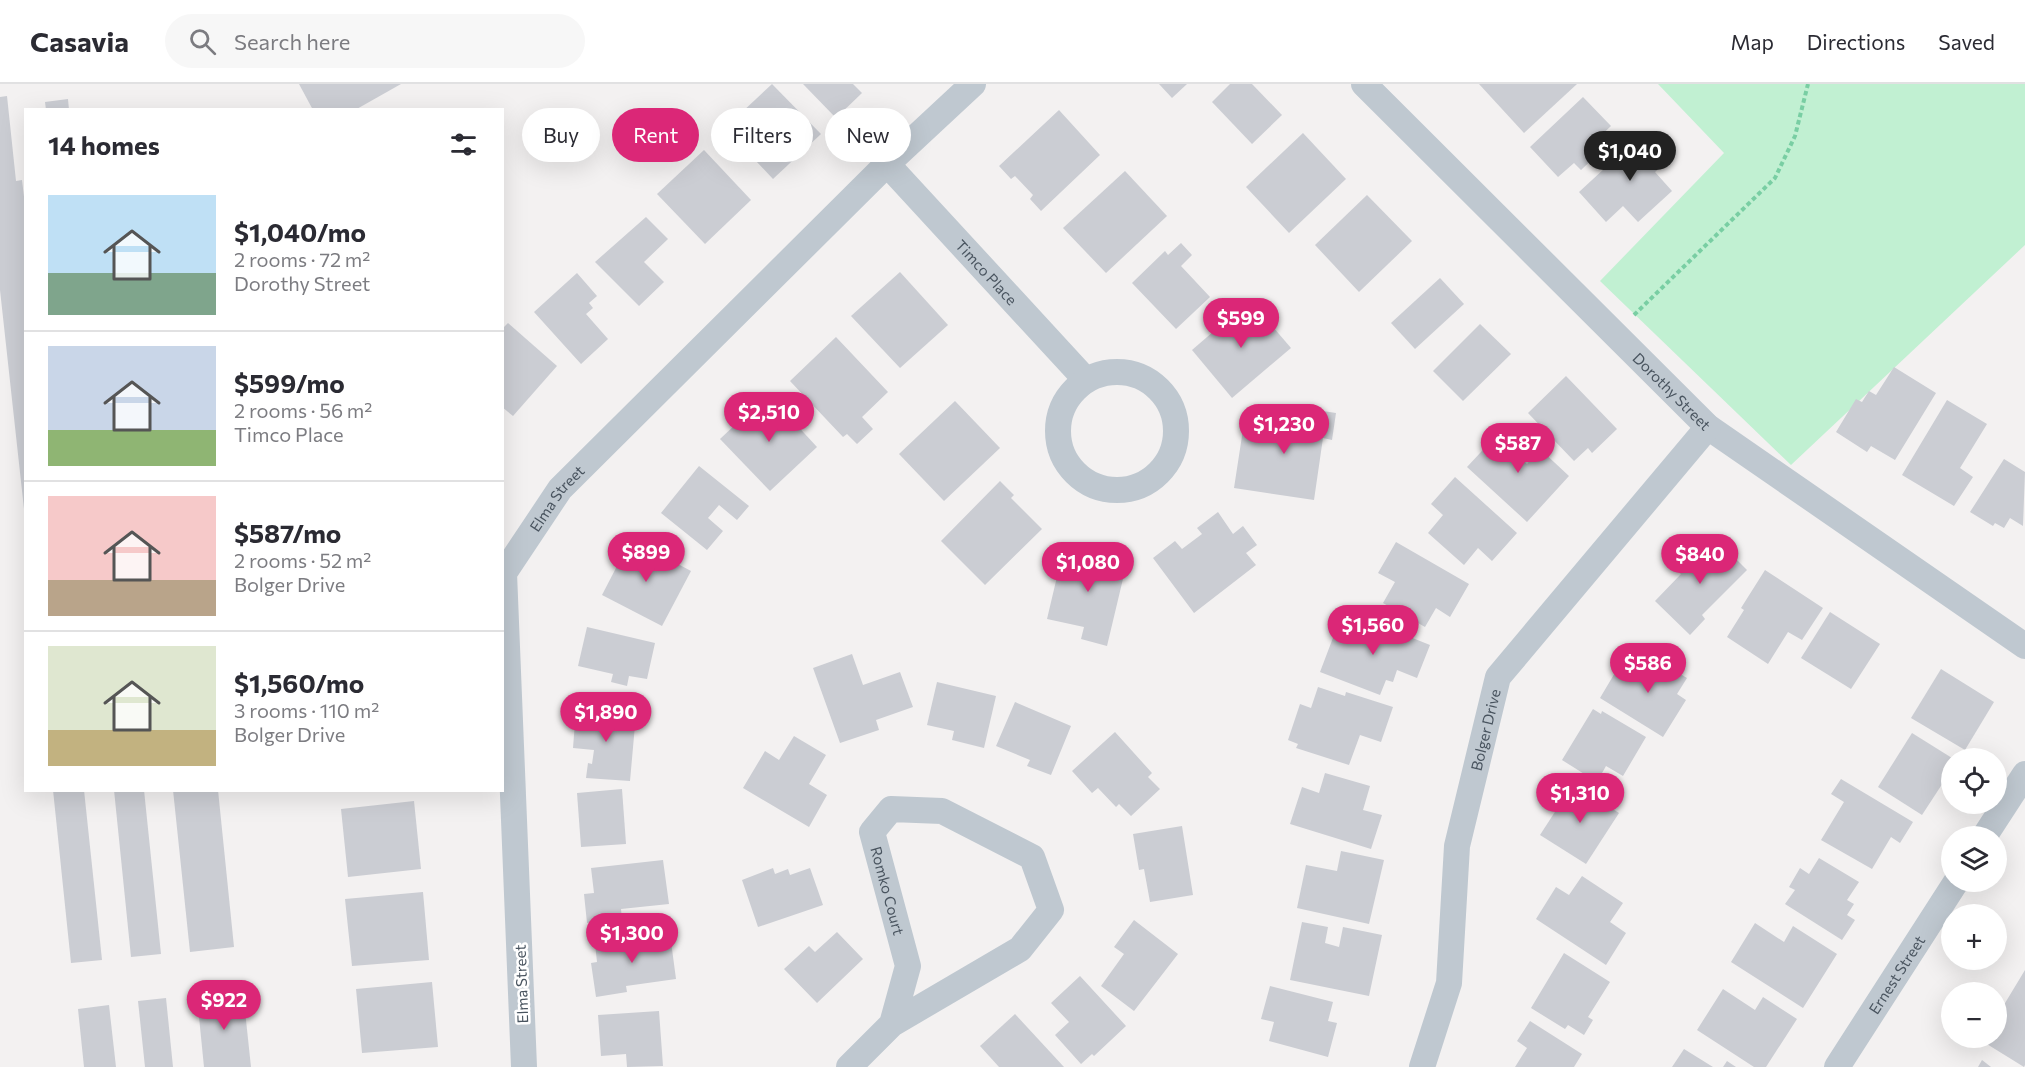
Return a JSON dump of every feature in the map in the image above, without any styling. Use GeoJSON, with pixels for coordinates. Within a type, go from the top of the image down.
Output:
{"type":"FeatureCollection","features":[{"type":"Feature","properties":{"kind":"street","name":"Elma Street"},"geometry":{"type":"LineString","coordinates":[[524,1067],[504,573],[560,489],[887,164],[973,84]]}},
{"type":"Feature","properties":{"kind":"street","name":"Dorothy Street"},"geometry":{"type":"LineString","coordinates":[[1364,84],[1708,427],[2025,646]]}},
{"type":"Feature","properties":{"kind":"street","name":"Timco Place"},"geometry":{"type":"LineString","coordinates":[[887,164],[1086,380]]}},
{"type":"Feature","properties":{"kind":"street"},"geometry":{"type":"LineString","coordinates":[[1126,372],[1145,379],[1161,392],[1173,409],[1177,430],[1174,450],[1164,469],[1150,481],[1133,489],[1114,491],[1096,487],[1079,478],[1066,463],[1059,446],[1057,427],[1062,409],[1071,393],[1086,380],[1105,373],[1126,372]]}},
{"type":"Feature","properties":{"kind":"street","name":"Bolger Drive"},"geometry":{"type":"LineString","coordinates":[[1422,1067],[1449,983],[1457,846],[1498,677],[1708,427]]}},
{"type":"Feature","properties":{"kind":"street"},"geometry":{"type":"LineString","coordinates":[[1991,826],[2025,774]]}},
{"type":"Feature","properties":{"kind":"street","name":"Romko Court"},"geometry":{"type":"LineString","coordinates":[[849,1067],[892,1024],[1020,949],[1051,910],[1032,857],[942,811],[891,809],[872,832],[908,966],[892,1024]]}},
{"type":"Feature","properties":{"kind":"street","name":"Ernest Street"},"geometry":{"type":"LineString","coordinates":[[1836,1067],[1950,892]]}},
{"type":"Feature","properties":{"kind":"path"},"geometry":{"type":"LineString","coordinates":[[1614,334],[1775,178],[1795,136],[1809,84]]}},
{"type":"Feature","properties":{"kind":"green space"},"geometry":{"type":"Polygon","coordinates":[[[1658,84],[2025,84],[2025,245],[1791,465],[1600,281],[1724,153],[1658,84]]]}},
{"type":"Feature","properties":{"kind":"building"},"geometry":{"type":"Polygon","coordinates":[[[299,84],[401,84],[359,108],[312,108],[299,84]]]}},
{"type":"Feature","properties":{"kind":"building"},"geometry":{"type":"Polygon","coordinates":[[[772,84],[796,108],[746,108],[772,84]]]}},
{"type":"Feature","properties":{"kind":"building"},"geometry":{"type":"Polygon","coordinates":[[[803,84],[853,84],[862,93],[846,108],[826,108],[803,84]]]}},
{"type":"Feature","properties":{"kind":"building"},"geometry":{"type":"Polygon","coordinates":[[[1159,84],[1187,84],[1172,98],[1159,84]]]}},
{"type":"Feature","properties":{"kind":"building"},"geometry":{"type":"Polygon","coordinates":[[[1230,84],[1252,84],[1282,115],[1252,144],[1212,102],[1230,84]]]}},
{"type":"Feature","properties":{"kind":"building"},"geometry":{"type":"Polygon","coordinates":[[[1479,84],[1577,84],[1524,133],[1479,84]]]}},
{"type":"Feature","properties":{"kind":"building"},"geometry":{"type":"Polygon","coordinates":[[[7,96],[16,181],[22,180],[24,196],[24,509],[0,290],[0,97],[7,96]]]}},
{"type":"Feature","properties":{"kind":"building"},"geometry":{"type":"Polygon","coordinates":[[[1583,97],[1611,126],[1593,143],[1601,151],[1581,170],[1574,163],[1558,177],[1530,147],[1583,97]]]}},
{"type":"Feature","properties":{"kind":"building"},"geometry":{"type":"Polygon","coordinates":[[[68,99],[69,108],[46,108],[45,102],[68,99]]]}},
{"type":"Feature","properties":{"kind":"building"},"geometry":{"type":"Polygon","coordinates":[[[1059,110],[1100,155],[1041,211],[1030,199],[1033,195],[1015,176],[1011,179],[999,166],[1059,110]]]}},
{"type":"Feature","properties":{"kind":"building"},"geometry":{"type":"Polygon","coordinates":[[[813,126],[821,134],[813,142],[813,126]]]}},
{"type":"Feature","properties":{"kind":"building"},"geometry":{"type":"Polygon","coordinates":[[[1644,132],[1669,159],[1655,172],[1672,191],[1638,222],[1623,206],[1606,222],[1579,192],[1644,132]]]}},
{"type":"Feature","properties":{"kind":"building"},"geometry":{"type":"Polygon","coordinates":[[[1303,133],[1346,179],[1289,233],[1246,187],[1303,133]]]}},
{"type":"Feature","properties":{"kind":"building"},"geometry":{"type":"Polygon","coordinates":[[[704,150],[711,157],[711,162],[715,162],[751,200],[705,244],[657,194],[691,162],[699,162],[699,155],[704,150]]]}},
{"type":"Feature","properties":{"kind":"building"},"geometry":{"type":"Polygon","coordinates":[[[757,162],[791,162],[773,179],[757,162]]]}},
{"type":"Feature","properties":{"kind":"building"},"geometry":{"type":"Polygon","coordinates":[[[1125,171],[1167,216],[1106,273],[1063,228],[1125,171]]]}},
{"type":"Feature","properties":{"kind":"building"},"geometry":{"type":"Polygon","coordinates":[[[1367,195],[1412,241],[1359,292],[1315,245],[1367,195]]]}},
{"type":"Feature","properties":{"kind":"building"},"geometry":{"type":"Polygon","coordinates":[[[646,217],[668,239],[644,262],[664,282],[639,306],[595,262],[646,217]]]}},
{"type":"Feature","properties":{"kind":"building"},"geometry":{"type":"Polygon","coordinates":[[[1181,243],[1192,255],[1181,266],[1210,297],[1176,329],[1132,283],[1165,251],[1168,255],[1181,243]]]}},
{"type":"Feature","properties":{"kind":"building"},"geometry":{"type":"Polygon","coordinates":[[[900,272],[948,325],[900,368],[851,316],[900,272]]]}},
{"type":"Feature","properties":{"kind":"building"},"geometry":{"type":"Polygon","coordinates":[[[577,273],[597,296],[589,303],[593,308],[586,314],[608,339],[581,364],[534,312],[577,273]]]}},
{"type":"Feature","properties":{"kind":"building"},"geometry":{"type":"Polygon","coordinates":[[[1440,278],[1464,304],[1415,349],[1391,323],[1440,278]]]}},
{"type":"Feature","properties":{"kind":"building"},"geometry":{"type":"Polygon","coordinates":[[[1250,300],[1291,348],[1232,398],[1192,350],[1250,300]]]}},
{"type":"Feature","properties":{"kind":"building"},"geometry":{"type":"Polygon","coordinates":[[[508,323],[557,366],[513,416],[504,409],[504,327],[508,323]]]}},
{"type":"Feature","properties":{"kind":"building"},"geometry":{"type":"Polygon","coordinates":[[[1480,324],[1511,354],[1463,401],[1433,371],[1480,324]]]}},
{"type":"Feature","properties":{"kind":"building"},"geometry":{"type":"Polygon","coordinates":[[[836,337],[888,392],[862,417],[873,429],[857,444],[847,434],[843,437],[790,381],[836,337]]]}},
{"type":"Feature","properties":{"kind":"building"},"geometry":{"type":"Polygon","coordinates":[[[1894,367],[1936,393],[1895,460],[1871,446],[1867,452],[1836,432],[1856,399],[1862,402],[1869,391],[1876,395],[1894,367]]]}},
{"type":"Feature","properties":{"kind":"building"},"geometry":{"type":"Polygon","coordinates":[[[1566,376],[1617,429],[1592,453],[1588,448],[1574,461],[1528,413],[1566,376]]]}},
{"type":"Feature","properties":{"kind":"building"},"geometry":{"type":"Polygon","coordinates":[[[768,394],[817,447],[770,491],[720,439],[768,394]]]}},
{"type":"Feature","properties":{"kind":"building"},"geometry":{"type":"Polygon","coordinates":[[[1947,400],[1987,424],[1960,468],[1973,477],[1954,506],[1902,475],[1947,400]]]}},
{"type":"Feature","properties":{"kind":"building"},"geometry":{"type":"Polygon","coordinates":[[[955,401],[1000,448],[944,501],[899,454],[955,401]]]}},
{"type":"Feature","properties":{"kind":"building"},"geometry":{"type":"Polygon","coordinates":[[[1297,407],[1336,413],[1332,440],[1323,438],[1314,500],[1234,488],[1244,423],[1293,430],[1297,407]]]}},
{"type":"Feature","properties":{"kind":"building"},"geometry":{"type":"Polygon","coordinates":[[[1507,424],[1526,443],[1516,454],[1527,464],[1540,449],[1569,476],[1527,522],[1467,467],[1507,424]]]}},
{"type":"Feature","properties":{"kind":"building"},"geometry":{"type":"Polygon","coordinates":[[[2004,459],[2025,472],[2023,526],[2010,518],[2004,528],[1995,523],[1993,526],[1970,512],[2004,459]]]}},
{"type":"Feature","properties":{"kind":"building"},"geometry":{"type":"Polygon","coordinates":[[[699,466],[749,506],[737,520],[719,505],[708,518],[723,531],[707,550],[661,513],[699,466]]]}},
{"type":"Feature","properties":{"kind":"building"},"geometry":{"type":"Polygon","coordinates":[[[1455,477],[1517,533],[1492,561],[1478,548],[1464,565],[1428,533],[1443,515],[1431,504],[1455,477]]]}},
{"type":"Feature","properties":{"kind":"building"},"geometry":{"type":"Polygon","coordinates":[[[1000,481],[1014,495],[1011,498],[1042,529],[985,585],[941,541],[1000,481]]]}},
{"type":"Feature","properties":{"kind":"building"},"geometry":{"type":"Polygon","coordinates":[[[1218,512],[1233,534],[1243,526],[1257,545],[1246,553],[1256,565],[1194,613],[1153,558],[1175,541],[1182,549],[1202,534],[1197,528],[1218,512]]]}},
{"type":"Feature","properties":{"kind":"building"},"geometry":{"type":"Polygon","coordinates":[[[1715,538],[1747,570],[1702,615],[1705,619],[1690,635],[1655,601],[1681,574],[1676,570],[1691,555],[1695,558],[1715,538]]]}},
{"type":"Feature","properties":{"kind":"building"},"geometry":{"type":"Polygon","coordinates":[[[631,539],[691,571],[662,626],[602,595],[631,539]]]}},
{"type":"Feature","properties":{"kind":"building"},"geometry":{"type":"Polygon","coordinates":[[[1396,542],[1469,584],[1450,617],[1436,608],[1425,627],[1383,603],[1395,582],[1378,573],[1396,542]]]}},
{"type":"Feature","properties":{"kind":"building"},"geometry":{"type":"Polygon","coordinates":[[[1064,547],[1127,562],[1107,646],[1081,639],[1084,627],[1047,619],[1064,547]]]}},
{"type":"Feature","properties":{"kind":"building"},"geometry":{"type":"Polygon","coordinates":[[[1765,570],[1823,608],[1802,640],[1788,632],[1768,664],[1727,637],[1744,610],[1741,608],[1765,570]]]}},
{"type":"Feature","properties":{"kind":"building"},"geometry":{"type":"Polygon","coordinates":[[[1830,612],[1880,644],[1851,689],[1801,658],[1830,612]]]}},
{"type":"Feature","properties":{"kind":"building"},"geometry":{"type":"Polygon","coordinates":[[[1370,621],[1430,645],[1417,678],[1397,670],[1393,682],[1386,680],[1380,695],[1320,672],[1339,622],[1365,632],[1370,621]]]}},
{"type":"Feature","properties":{"kind":"building"},"geometry":{"type":"Polygon","coordinates":[[[587,627],[655,643],[647,679],[629,676],[627,686],[611,682],[613,674],[578,666],[587,627]]]}},
{"type":"Feature","properties":{"kind":"building"},"geometry":{"type":"Polygon","coordinates":[[[1645,653],[1687,678],[1677,694],[1686,700],[1663,737],[1600,698],[1616,671],[1630,679],[1645,653]]]}},
{"type":"Feature","properties":{"kind":"building"},"geometry":{"type":"Polygon","coordinates":[[[852,654],[863,685],[900,672],[913,707],[876,720],[879,730],[840,743],[813,668],[852,654]]]}},
{"type":"Feature","properties":{"kind":"building"},"geometry":{"type":"Polygon","coordinates":[[[1941,669],[1994,702],[1966,748],[1962,748],[1911,718],[1941,669]]]}},
{"type":"Feature","properties":{"kind":"building"},"geometry":{"type":"Polygon","coordinates":[[[937,682],[996,696],[984,748],[952,740],[954,731],[927,725],[937,682]]]}},
{"type":"Feature","properties":{"kind":"building"},"geometry":{"type":"Polygon","coordinates":[[[1318,687],[1345,696],[1346,692],[1393,707],[1381,742],[1360,735],[1349,765],[1296,748],[1298,744],[1288,740],[1300,704],[1311,708],[1318,687]]]}},
{"type":"Feature","properties":{"kind":"building"},"geometry":{"type":"Polygon","coordinates":[[[1015,702],[1071,726],[1051,775],[1027,766],[1030,760],[996,746],[1015,702]]]}},
{"type":"Feature","properties":{"kind":"building"},"geometry":{"type":"Polygon","coordinates":[[[576,709],[636,714],[630,781],[586,778],[588,763],[592,764],[594,750],[573,748],[576,709]]]}},
{"type":"Feature","properties":{"kind":"building"},"geometry":{"type":"Polygon","coordinates":[[[1593,709],[1601,714],[1602,711],[1646,737],[1623,776],[1606,766],[1597,782],[1562,760],[1593,709]]]}},
{"type":"Feature","properties":{"kind":"building"},"geometry":{"type":"Polygon","coordinates":[[[1115,732],[1152,773],[1148,777],[1160,789],[1131,816],[1119,804],[1116,807],[1098,788],[1092,793],[1072,771],[1115,732]]]}},
{"type":"Feature","properties":{"kind":"building"},"geometry":{"type":"Polygon","coordinates":[[[1912,733],[1941,751],[1941,786],[1922,815],[1878,787],[1912,733]]]}},
{"type":"Feature","properties":{"kind":"building"},"geometry":{"type":"Polygon","coordinates":[[[794,736],[826,755],[809,784],[827,795],[809,827],[743,788],[765,751],[779,760],[794,736]]]}},
{"type":"Feature","properties":{"kind":"building"},"geometry":{"type":"Polygon","coordinates":[[[1325,773],[1370,786],[1363,810],[1382,815],[1371,849],[1290,824],[1302,787],[1319,793],[1325,773]]]}},
{"type":"Feature","properties":{"kind":"building"},"geometry":{"type":"Polygon","coordinates":[[[1841,779],[1913,822],[1900,843],[1891,837],[1872,869],[1821,840],[1844,802],[1831,794],[1841,779]]]}},
{"type":"Feature","properties":{"kind":"building"},"geometry":{"type":"Polygon","coordinates":[[[1573,784],[1619,813],[1586,864],[1540,835],[1573,784]]]}},
{"type":"Feature","properties":{"kind":"building"},"geometry":{"type":"Polygon","coordinates":[[[622,789],[626,844],[581,847],[577,793],[622,789]]]}},
{"type":"Feature","properties":{"kind":"building"},"geometry":{"type":"Polygon","coordinates":[[[53,792],[84,792],[102,960],[71,963],[53,792]]]}},
{"type":"Feature","properties":{"kind":"building"},"geometry":{"type":"Polygon","coordinates":[[[114,792],[144,792],[161,954],[131,957],[114,792]]]}},
{"type":"Feature","properties":{"kind":"building"},"geometry":{"type":"Polygon","coordinates":[[[173,792],[218,792],[234,947],[190,952],[173,792]]]}},
{"type":"Feature","properties":{"kind":"building"},"geometry":{"type":"Polygon","coordinates":[[[414,801],[421,869],[348,877],[341,809],[414,801]]]}},
{"type":"Feature","properties":{"kind":"building"},"geometry":{"type":"Polygon","coordinates":[[[1182,826],[1193,895],[1150,902],[1144,869],[1139,870],[1133,834],[1182,826]]]}},
{"type":"Feature","properties":{"kind":"building"},"geometry":{"type":"Polygon","coordinates":[[[1341,851],[1384,860],[1369,924],[1297,908],[1306,865],[1337,871],[1341,851]]]}},
{"type":"Feature","properties":{"kind":"building"},"geometry":{"type":"Polygon","coordinates":[[[1819,858],[1859,882],[1847,900],[1854,904],[1847,915],[1855,920],[1842,940],[1785,904],[1795,890],[1789,887],[1800,868],[1809,874],[1819,858]]]}},
{"type":"Feature","properties":{"kind":"building"},"geometry":{"type":"Polygon","coordinates":[[[663,860],[669,904],[621,909],[622,919],[587,923],[584,894],[594,893],[591,868],[663,860]]]}},
{"type":"Feature","properties":{"kind":"building"},"geometry":{"type":"Polygon","coordinates":[[[773,868],[775,874],[788,869],[790,875],[810,868],[823,905],[758,927],[742,880],[773,868]]]}},
{"type":"Feature","properties":{"kind":"building"},"geometry":{"type":"Polygon","coordinates":[[[1582,876],[1623,903],[1610,922],[1626,933],[1606,965],[1536,919],[1556,887],[1569,895],[1582,876]]]}},
{"type":"Feature","properties":{"kind":"building"},"geometry":{"type":"Polygon","coordinates":[[[423,892],[429,960],[352,966],[345,899],[423,892]]]}},
{"type":"Feature","properties":{"kind":"building"},"geometry":{"type":"Polygon","coordinates":[[[1134,920],[1178,954],[1134,1011],[1101,986],[1124,954],[1114,947],[1134,920]]]}},
{"type":"Feature","properties":{"kind":"building"},"geometry":{"type":"Polygon","coordinates":[[[1302,922],[1328,927],[1325,943],[1339,947],[1343,927],[1382,935],[1369,996],[1290,980],[1302,922]]]}},
{"type":"Feature","properties":{"kind":"building"},"geometry":{"type":"Polygon","coordinates":[[[1755,923],[1784,942],[1793,926],[1837,954],[1803,1008],[1731,962],[1755,923]]]}},
{"type":"Feature","properties":{"kind":"building"},"geometry":{"type":"Polygon","coordinates":[[[837,932],[863,959],[817,1003],[784,969],[809,946],[815,952],[837,932]]]}},
{"type":"Feature","properties":{"kind":"building"},"geometry":{"type":"Polygon","coordinates":[[[670,934],[676,979],[626,986],[627,992],[596,997],[591,963],[597,962],[595,944],[670,934]]]}},
{"type":"Feature","properties":{"kind":"building"},"geometry":{"type":"Polygon","coordinates":[[[1564,953],[1610,982],[1588,1017],[1593,1020],[1584,1035],[1568,1025],[1565,1029],[1531,1008],[1564,953]]]}},
{"type":"Feature","properties":{"kind":"building"},"geometry":{"type":"Polygon","coordinates":[[[2025,970],[2024,1067],[1993,1048],[2007,1048],[2007,1000],[2025,970]]]}},
{"type":"Feature","properties":{"kind":"building"},"geometry":{"type":"Polygon","coordinates":[[[1080,976],[1126,1026],[1094,1056],[1092,1054],[1081,1064],[1055,1035],[1069,1022],[1051,1003],[1080,976]]]}},
{"type":"Feature","properties":{"kind":"building"},"geometry":{"type":"Polygon","coordinates":[[[432,982],[438,1047],[362,1053],[356,989],[432,982]]]}},
{"type":"Feature","properties":{"kind":"building"},"geometry":{"type":"Polygon","coordinates":[[[1270,986],[1333,1002],[1328,1021],[1337,1023],[1328,1057],[1269,1041],[1274,1022],[1261,1019],[1270,986]]]}},
{"type":"Feature","properties":{"kind":"building"},"geometry":{"type":"Polygon","coordinates":[[[1723,989],[1755,1010],[1763,997],[1797,1019],[1766,1067],[1754,1067],[1697,1030],[1723,989]]]}},
{"type":"Feature","properties":{"kind":"building"},"geometry":{"type":"Polygon","coordinates":[[[243,992],[251,1067],[204,1067],[197,997],[243,992]]]}},
{"type":"Feature","properties":{"kind":"building"},"geometry":{"type":"Polygon","coordinates":[[[166,998],[173,1067],[145,1067],[138,1001],[166,998]]]}},
{"type":"Feature","properties":{"kind":"building"},"geometry":{"type":"Polygon","coordinates":[[[109,1005],[116,1067],[84,1067],[78,1009],[109,1005]]]}},
{"type":"Feature","properties":{"kind":"building"},"geometry":{"type":"Polygon","coordinates":[[[659,1011],[663,1066],[627,1067],[626,1054],[601,1056],[598,1015],[659,1011]]]}},
{"type":"Feature","properties":{"kind":"building"},"geometry":{"type":"Polygon","coordinates":[[[1015,1014],[1064,1067],[999,1067],[980,1046],[1015,1014]]]}},
{"type":"Feature","properties":{"kind":"building"},"geometry":{"type":"Polygon","coordinates":[[[1530,1021],[1582,1054],[1574,1067],[1515,1067],[1527,1048],[1517,1041],[1530,1021]]]}},
{"type":"Feature","properties":{"kind":"building"},"geometry":{"type":"Polygon","coordinates":[[[1684,1049],[1713,1067],[1672,1067],[1684,1049]]]}},
{"type":"Feature","properties":{"kind":"building"},"geometry":{"type":"Polygon","coordinates":[[[1982,1060],[1991,1067],[1978,1067],[1982,1060]]]}},
{"type":"Feature","properties":{"kind":"building"},"geometry":{"type":"Polygon","coordinates":[[[1727,1061],[1736,1067],[1723,1067],[1727,1061]]]}}]}
